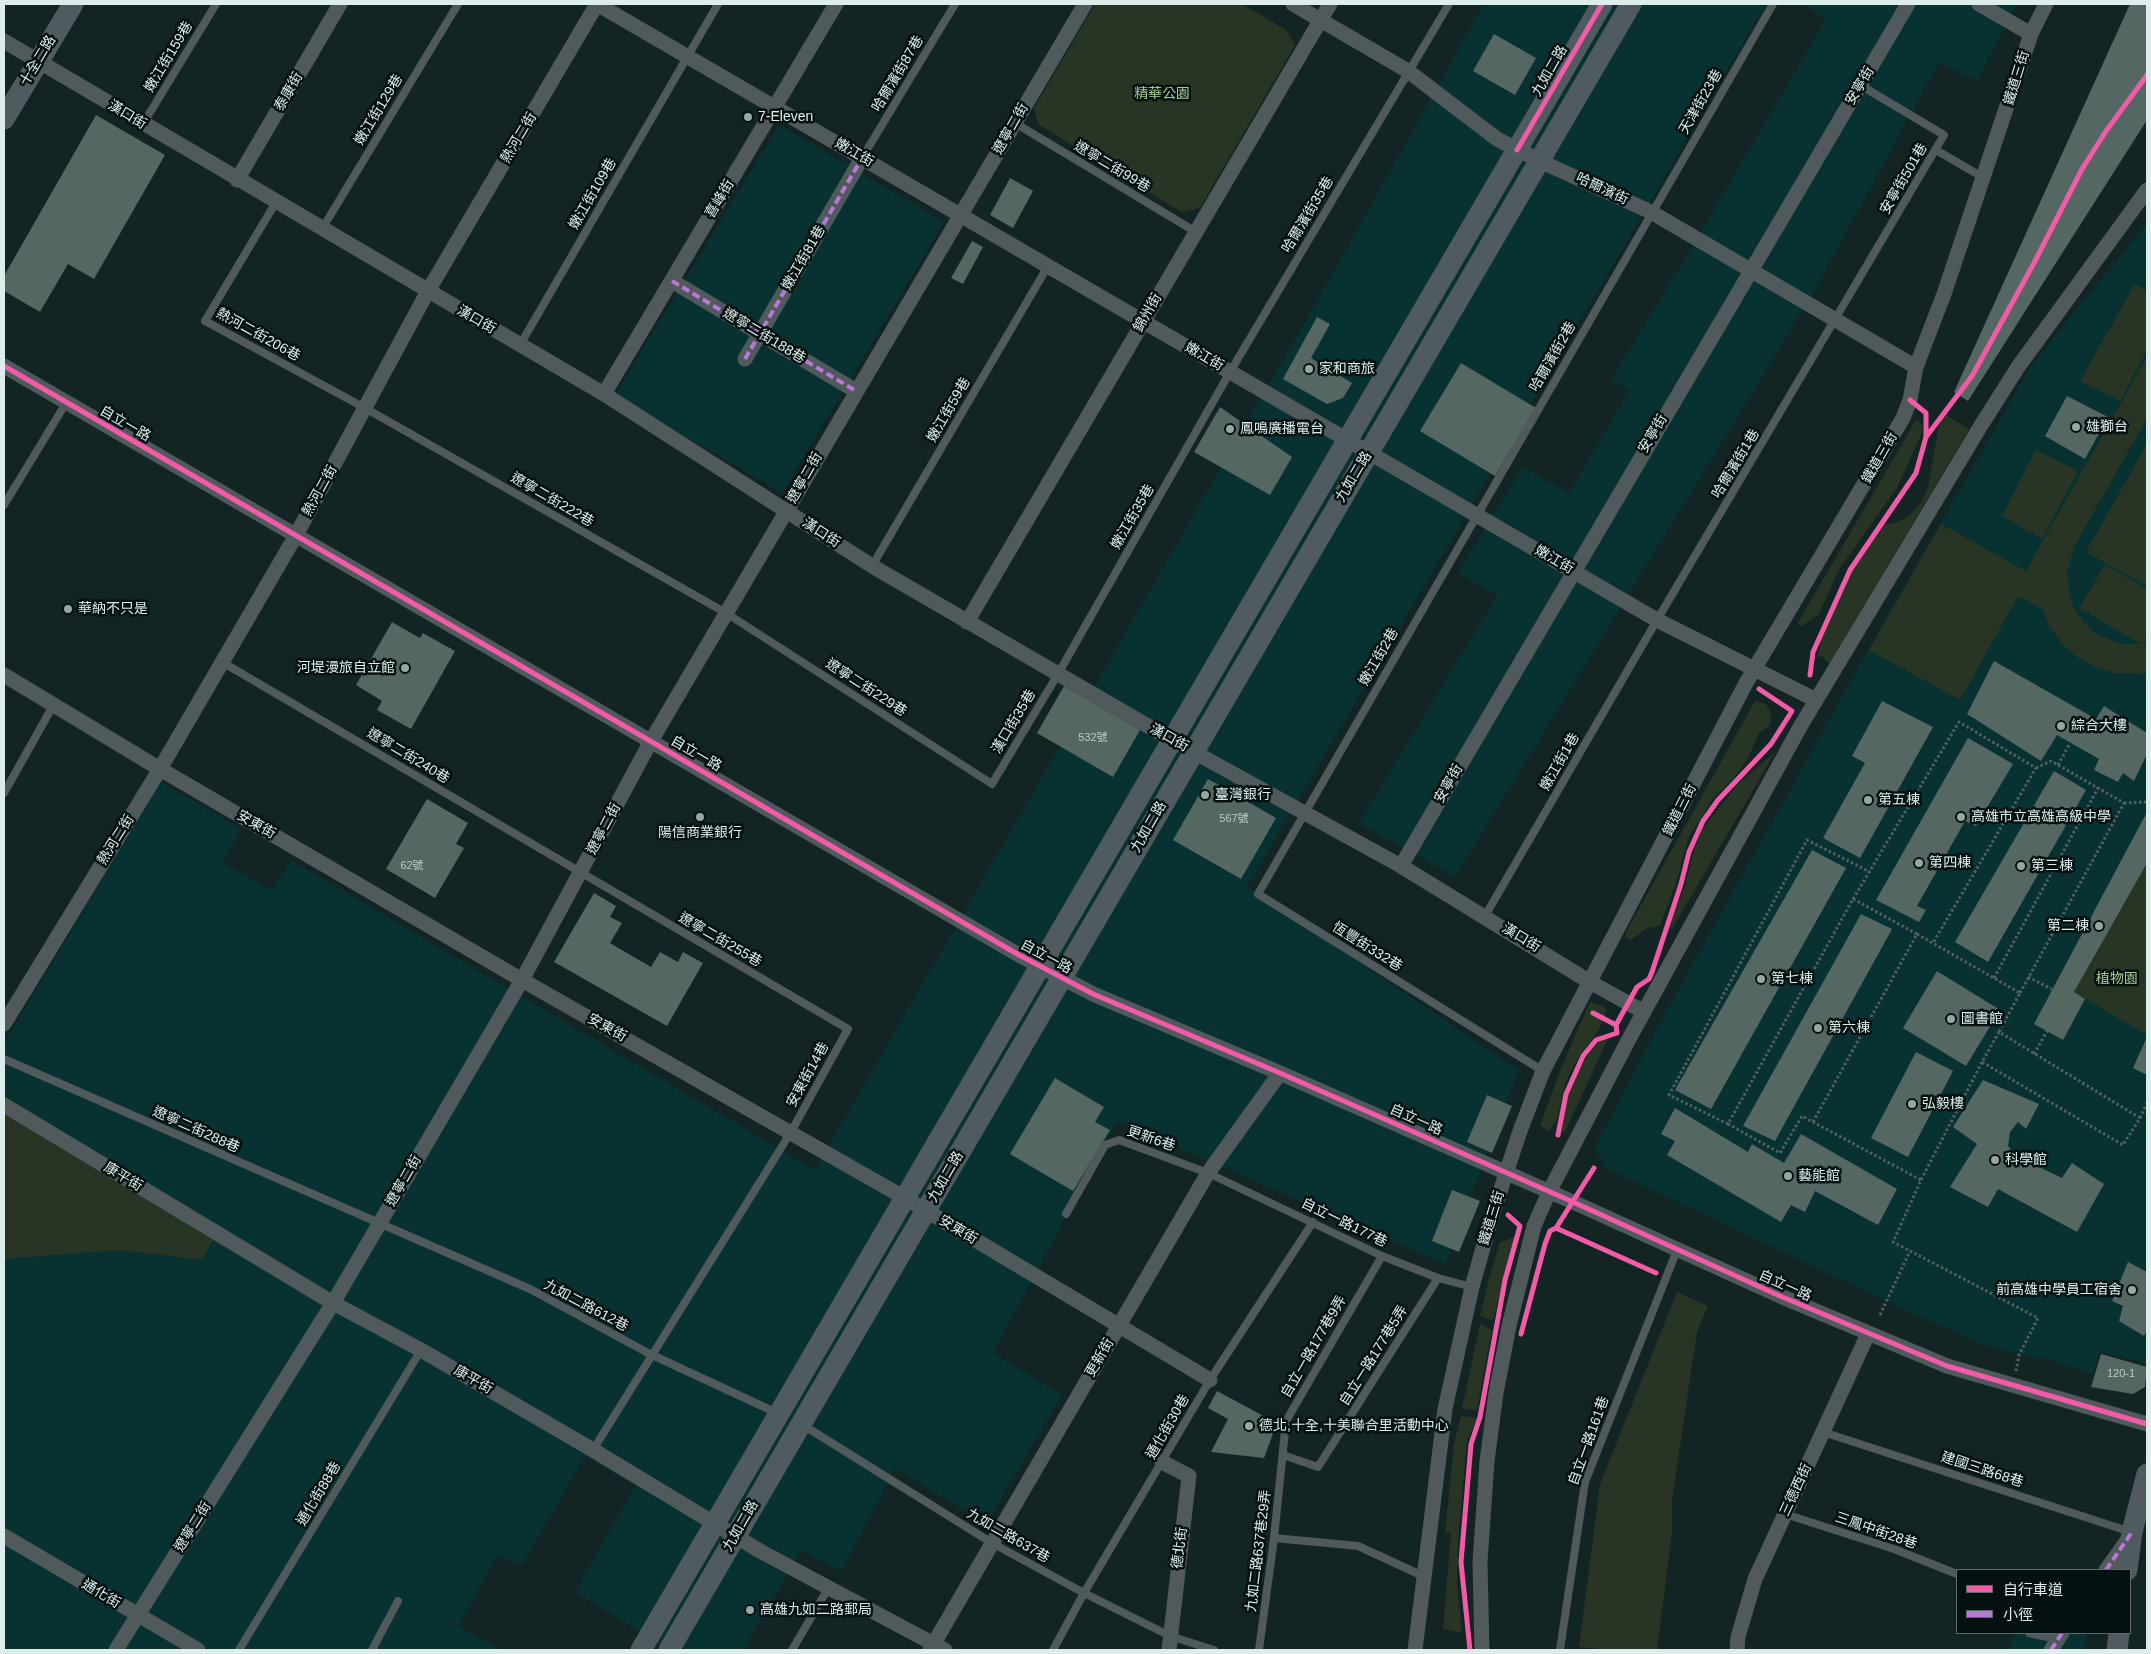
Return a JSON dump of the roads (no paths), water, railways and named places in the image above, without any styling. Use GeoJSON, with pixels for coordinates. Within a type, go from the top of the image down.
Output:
{"type":"FeatureCollection","features":[{"type":"Feature","properties":{"kind":"street","name":"十全二路"},"geometry":{"type":"LineString","coordinates":[[4,119],[73,4]]}},
{"type":"Feature","properties":{"kind":"street","name":"泰康街"},"geometry":{"type":"LineString","coordinates":[[237,180],[340,4]]}},
{"type":"Feature","properties":{"kind":"street","name":"嫩江街"},"geometry":{"type":"LineString","coordinates":[[597,4],[1657,620],[1755,667],[1816,700]]}},
{"type":"Feature","properties":{"kind":"street","name":"熱河二街"},"geometry":{"type":"LineString","coordinates":[[4,1024],[160,769],[295,537],[428,291],[597,4]]}},
{"type":"Feature","properties":{"kind":"street","name":"喜峰街"},"geometry":{"type":"LineString","coordinates":[[604,394],[836,4]]}},
{"type":"Feature","properties":{"kind":"street","name":"遼寧二街"},"geometry":{"type":"LineString","coordinates":[[116,1650],[333,1303],[522,980],[651,741],[1085,4]]}},
{"type":"Feature","properties":{"kind":"street","name":"哈爾濱街"},"geometry":{"type":"LineString","coordinates":[[1293,4],[1408,71],[1497,139],[1651,212],[1916,367]]}},
{"type":"Feature","properties":{"kind":"street","name":"錦州街"},"geometry":{"type":"LineString","coordinates":[[967,622],[1330,4]]}},
{"type":"Feature","properties":{"kind":"street","name":"九如二路"},"geometry":{"type":"LineString","coordinates":[[641,1650],[1602,4]]}},
{"type":"Feature","properties":{"kind":"street","name":"九如二路"},"geometry":{"type":"LineString","coordinates":[[669,1650],[1631,4]]}},
{"type":"Feature","properties":{"kind":"street","name":"安寧街"},"geometry":{"type":"LineString","coordinates":[[1401,866],[1908,4]]}},
{"type":"Feature","properties":{"kind":"street"},"geometry":{"type":"LineString","coordinates":[[1979,4],[2031,34]]}},
{"type":"Feature","properties":{"kind":"street","name":"鐵道三街"},"geometry":{"type":"LineString","coordinates":[[1415,1650],[1445,1409],[1472,1287],[1506,1172],[1542,1071],[1755,667],[1903,418],[1910,400],[1916,367],[1984,178],[2031,34],[2046,4]]}},
{"type":"Feature","properties":{"kind":"street","name":"漢口街"},"geometry":{"type":"LineString","coordinates":[[4,41],[237,180],[604,394],[872,566],[1172,740],[1401,866],[1590,982],[1644,1012]]}},
{"type":"Feature","properties":{"kind":"street","name":"嫩江街81巷"},"geometry":{"type":"LineString","coordinates":[[745,359],[862,158]]}},
{"type":"Feature","properties":{"kind":"street"},"geometry":{"type":"LineString","coordinates":[[1482,1650],[1480,1562],[1487,1461],[1496,1394],[1509,1326],[1532,1234],[1550,1192],[1644,1012],[1816,700],[2013,374],[2147,190]]}},
{"type":"Feature","properties":{"kind":"street","name":"遼寧二街188巷"},"geometry":{"type":"LineString","coordinates":[[672,281],[856,391]]}},
{"type":"Feature","properties":{"kind":"street","name":"自立一路"},"geometry":{"type":"LineString","coordinates":[[7,371],[66,403],[1061,978],[1157,1023],[1280,1073],[1868,1334],[1947,1366],[2147,1424]]}},
{"type":"Feature","properties":{"kind":"street","name":"安東街"},"geometry":{"type":"LineString","coordinates":[[4,675],[160,769],[522,980],[905,1198],[1210,1380]]}},
{"type":"Feature","properties":{"kind":"street","name":"更新街"},"geometry":{"type":"LineString","coordinates":[[936,1648],[992,1543],[1208,1173],[1280,1073]]}},
{"type":"Feature","properties":{"kind":"street","name":"康平街"},"geometry":{"type":"LineString","coordinates":[[4,1105],[333,1303],[421,1350],[714,1524],[830,1587],[936,1648]]}},
{"type":"Feature","properties":{"kind":"street","name":"三德西街"},"geometry":{"type":"LineString","coordinates":[[1738,1650],[1738,1637],[1755,1579],[1868,1334]]}},
{"type":"Feature","properties":{"kind":"street","name":"德北街"},"geometry":{"type":"LineString","coordinates":[[1162,1462],[1189,1476],[1169,1643]]}},
{"type":"Feature","properties":{"kind":"street"},"geometry":{"type":"LineString","coordinates":[[2127,1569],[2132,1532],[2147,1474]]}},
{"type":"Feature","properties":{"kind":"street"},"geometry":{"type":"LineString","coordinates":[[2107,1569],[2132,1532]]}},
{"type":"Feature","properties":{"kind":"street","name":"通化街"},"geometry":{"type":"LineString","coordinates":[[4,1536],[198,1650]]}},
{"type":"Feature","properties":{"kind":"street"},"geometry":{"type":"LineString","coordinates":[[2117,1650],[2119,1634]]}},
{"type":"Feature","properties":{"kind":"lane","name":"嫩江街159巷"},"geometry":{"type":"LineString","coordinates":[[143,124],[216,4]]}},
{"type":"Feature","properties":{"kind":"lane","name":"嫩江街129巷"},"geometry":{"type":"LineString","coordinates":[[322,229],[458,4]]}},
{"type":"Feature","properties":{"kind":"lane","name":"嫩江街109巷"},"geometry":{"type":"LineString","coordinates":[[520,345],[718,4]]}},
{"type":"Feature","properties":{"kind":"lane","name":"哈爾濱街87巷"},"geometry":{"type":"LineString","coordinates":[[862,158],[955,4]]}},
{"type":"Feature","properties":{"kind":"lane","name":"哈爾濱街35巷"},"geometry":{"type":"LineString","coordinates":[[1230,372],[1449,4]]}},
{"type":"Feature","properties":{"kind":"lane","name":"天津街23巷"},"geometry":{"type":"LineString","coordinates":[[1651,212],[1773,4]]}},
{"type":"Feature","properties":{"kind":"lane","name":"安寧街501巷"},"geometry":{"type":"LineString","coordinates":[[1836,321],[1944,135],[1860,85]]}},
{"type":"Feature","properties":{"kind":"lane","name":"遼寧二街99巷"},"geometry":{"type":"LineString","coordinates":[[1015,123],[1196,232]]}},
{"type":"Feature","properties":{"kind":"lane"},"geometry":{"type":"LineString","coordinates":[[1936,150],[1984,178]]}},
{"type":"Feature","properties":{"kind":"lane","name":"熱河二街206巷"},"geometry":{"type":"LineString","coordinates":[[276,202],[205,321],[365,408]]}},
{"type":"Feature","properties":{"kind":"lane","name":"哈爾濱街2巷"},"geometry":{"type":"LineString","coordinates":[[1476,515],[1651,212]]}},
{"type":"Feature","properties":{"kind":"lane","name":"嫩江街59巷"},"geometry":{"type":"LineString","coordinates":[[872,566],[1048,266]]}},
{"type":"Feature","properties":{"kind":"lane","name":"哈爾濱街1巷"},"geometry":{"type":"LineString","coordinates":[[1657,620],[1836,321]]}},
{"type":"Feature","properties":{"kind":"lane","name":"嫩江街35巷"},"geometry":{"type":"LineString","coordinates":[[1058,674],[1230,372]]}},
{"type":"Feature","properties":{"kind":"lane"},"geometry":{"type":"LineString","coordinates":[[4,505],[66,403]]}},
{"type":"Feature","properties":{"kind":"lane","name":"遼寧二街222巷"},"geometry":{"type":"LineString","coordinates":[[365,408],[726,613]]}},
{"type":"Feature","properties":{"kind":"lane","name":"嫩江街2巷"},"geometry":{"type":"LineString","coordinates":[[1304,812],[1476,515]]}},
{"type":"Feature","properties":{"kind":"lane","name":"遼寧二街229巷"},"geometry":{"type":"LineString","coordinates":[[726,613],[992,784]]}},
{"type":"Feature","properties":{"kind":"lane","name":"嫩江街1巷"},"geometry":{"type":"LineString","coordinates":[[1485,916],[1657,620]]}},
{"type":"Feature","properties":{"kind":"lane","name":"遼寧二街240巷"},"geometry":{"type":"LineString","coordinates":[[222,662],[580,873]]}},
{"type":"Feature","properties":{"kind":"lane","name":"漢口街35巷"},"geometry":{"type":"LineString","coordinates":[[992,784],[1058,674]]}},
{"type":"Feature","properties":{"kind":"lane"},"geometry":{"type":"LineString","coordinates":[[4,792],[54,704]]}},
{"type":"Feature","properties":{"kind":"lane","name":"恆豐街332巷"},"geometry":{"type":"LineString","coordinates":[[1304,812],[1258,894],[1542,1071]]}},
{"type":"Feature","properties":{"kind":"lane","name":"遼寧二街255巷"},"geometry":{"type":"LineString","coordinates":[[580,873],[848,1029]]}},
{"type":"Feature","properties":{"kind":"lane","name":"安東街14巷"},"geometry":{"type":"LineString","coordinates":[[592,1450],[650,1354],[791,1132],[848,1029]]}},
{"type":"Feature","properties":{"kind":"lane","name":"遼寧二街288巷"},"geometry":{"type":"LineString","coordinates":[[4,1059],[379,1224]]}},
{"type":"Feature","properties":{"kind":"lane","name":"更新6巷"},"geometry":{"type":"LineString","coordinates":[[1066,1214],[1105,1145],[1118,1140],[1208,1173]]}},
{"type":"Feature","properties":{"kind":"lane","name":"自立一路177巷"},"geometry":{"type":"LineString","coordinates":[[1208,1173],[1382,1256],[1438,1278],[1472,1287]]}},
{"type":"Feature","properties":{"kind":"lane","name":"通化街30巷"},"geometry":{"type":"LineString","coordinates":[[1053,1650],[1084,1593],[1210,1380],[1313,1222]]}},
{"type":"Feature","properties":{"kind":"lane","name":"九如二路612巷"},"geometry":{"type":"LineString","coordinates":[[379,1224],[530,1289],[650,1354],[779,1414]]}},
{"type":"Feature","properties":{"kind":"lane","name":"自立一路161巷"},"geometry":{"type":"LineString","coordinates":[[1560,1650],[1585,1482],[1677,1250]]}},
{"type":"Feature","properties":{"kind":"lane","name":"自立一路177巷9弄"},"geometry":{"type":"LineString","coordinates":[[1283,1456],[1286,1421],[1382,1256]]}},
{"type":"Feature","properties":{"kind":"lane","name":"自立一路177巷5弄"},"geometry":{"type":"LineString","coordinates":[[1283,1456],[1318,1467],[1438,1278]]}},
{"type":"Feature","properties":{"kind":"lane","name":"通化街88巷"},"geometry":{"type":"LineString","coordinates":[[240,1650],[421,1350]]}},
{"type":"Feature","properties":{"kind":"lane","name":"九如二路637巷"},"geometry":{"type":"LineString","coordinates":[[801,1424],[992,1543],[1084,1593],[1169,1643],[1214,1650]]}},
{"type":"Feature","properties":{"kind":"lane","name":"建國三路68巷"},"geometry":{"type":"LineString","coordinates":[[1824,1432],[2132,1532]]}},
{"type":"Feature","properties":{"kind":"lane","name":"九如二路637巷29弄"},"geometry":{"type":"LineString","coordinates":[[1258,1650],[1274,1538],[1283,1456]]}},
{"type":"Feature","properties":{"kind":"lane","name":"三鳳中街28巷"},"geometry":{"type":"LineString","coordinates":[[1785,1514],[1894,1549],[1956,1574]]}},
{"type":"Feature","properties":{"kind":"lane"},"geometry":{"type":"LineString","coordinates":[[1274,1538],[1358,1546],[1423,1576]]}},
{"type":"Feature","properties":{"kind":"lane"},"geometry":{"type":"LineString","coordinates":[[792,1650],[830,1587]]}},
{"type":"Feature","properties":{"kind":"lane"},"geometry":{"type":"LineString","coordinates":[[372,1650],[398,1601]]}},
{"type":"Feature","properties":{"kind":"lane"},"geometry":{"type":"LineString","coordinates":[[2033,1634],[2057,1641]]}},
{"type":"Feature","properties":{"kind":"place","name":"7-Eleven"},"geometry":{"type":"Point","coordinates":[748,117]}},
{"type":"Feature","properties":{"kind":"place","name":"家和商旅"},"geometry":{"type":"Point","coordinates":[1309,369]}},
{"type":"Feature","properties":{"kind":"place","name":"雄獅台"},"geometry":{"type":"Point","coordinates":[2076,427]}},
{"type":"Feature","properties":{"kind":"place","name":"鳳鳴廣播電台"},"geometry":{"type":"Point","coordinates":[1230,429]}},
{"type":"Feature","properties":{"kind":"place","name":"華納不只是"},"geometry":{"type":"Point","coordinates":[68,609]}},
{"type":"Feature","properties":{"kind":"place","name":"河堤漫旅自立館"},"geometry":{"type":"Point","coordinates":[405,668]}},
{"type":"Feature","properties":{"kind":"place","name":"綜合大樓"},"geometry":{"type":"Point","coordinates":[2061,726]}},
{"type":"Feature","properties":{"kind":"place","name":"臺灣銀行"},"geometry":{"type":"Point","coordinates":[1205,795]}},
{"type":"Feature","properties":{"kind":"place","name":"第五棟"},"geometry":{"type":"Point","coordinates":[1868,800]}},
{"type":"Feature","properties":{"kind":"place","name":"陽信商業銀行"},"geometry":{"type":"Point","coordinates":[700,817]}},
{"type":"Feature","properties":{"kind":"place","name":"高雄市立高雄高級中學"},"geometry":{"type":"Point","coordinates":[1961,817]}},
{"type":"Feature","properties":{"kind":"place","name":"第四棟"},"geometry":{"type":"Point","coordinates":[1919,863]}},
{"type":"Feature","properties":{"kind":"place","name":"第三棟"},"geometry":{"type":"Point","coordinates":[2021,866]}},
{"type":"Feature","properties":{"kind":"place","name":"第二棟"},"geometry":{"type":"Point","coordinates":[2099,926]}},
{"type":"Feature","properties":{"kind":"place","name":"第七棟"},"geometry":{"type":"Point","coordinates":[1761,979]}},
{"type":"Feature","properties":{"kind":"place","name":"圖書館"},"geometry":{"type":"Point","coordinates":[1951,1019]}},
{"type":"Feature","properties":{"kind":"place","name":"第六棟"},"geometry":{"type":"Point","coordinates":[1818,1028]}},
{"type":"Feature","properties":{"kind":"place","name":"弘毅樓"},"geometry":{"type":"Point","coordinates":[1912,1104]}},
{"type":"Feature","properties":{"kind":"place","name":"科學館"},"geometry":{"type":"Point","coordinates":[1995,1160]}},
{"type":"Feature","properties":{"kind":"place","name":"藝能館"},"geometry":{"type":"Point","coordinates":[1788,1176]}},
{"type":"Feature","properties":{"kind":"place","name":"前高雄中學員工宿舍"},"geometry":{"type":"Point","coordinates":[2132,1290]}},
{"type":"Feature","properties":{"kind":"place","name":"德北,十全,十美聯合里活動中心"},"geometry":{"type":"Point","coordinates":[1249,1426]}},
{"type":"Feature","properties":{"kind":"place","name":"高雄九如二路郵局"},"geometry":{"type":"Point","coordinates":[750,1610]}},
{"type":"Feature","properties":{"kind":"park label","name":"精華公園"},"geometry":{"type":"Point","coordinates":[1162,94]}},
{"type":"Feature","properties":{"kind":"park label","name":"植物園"},"geometry":{"type":"Point","coordinates":[2117,979]}}]}
